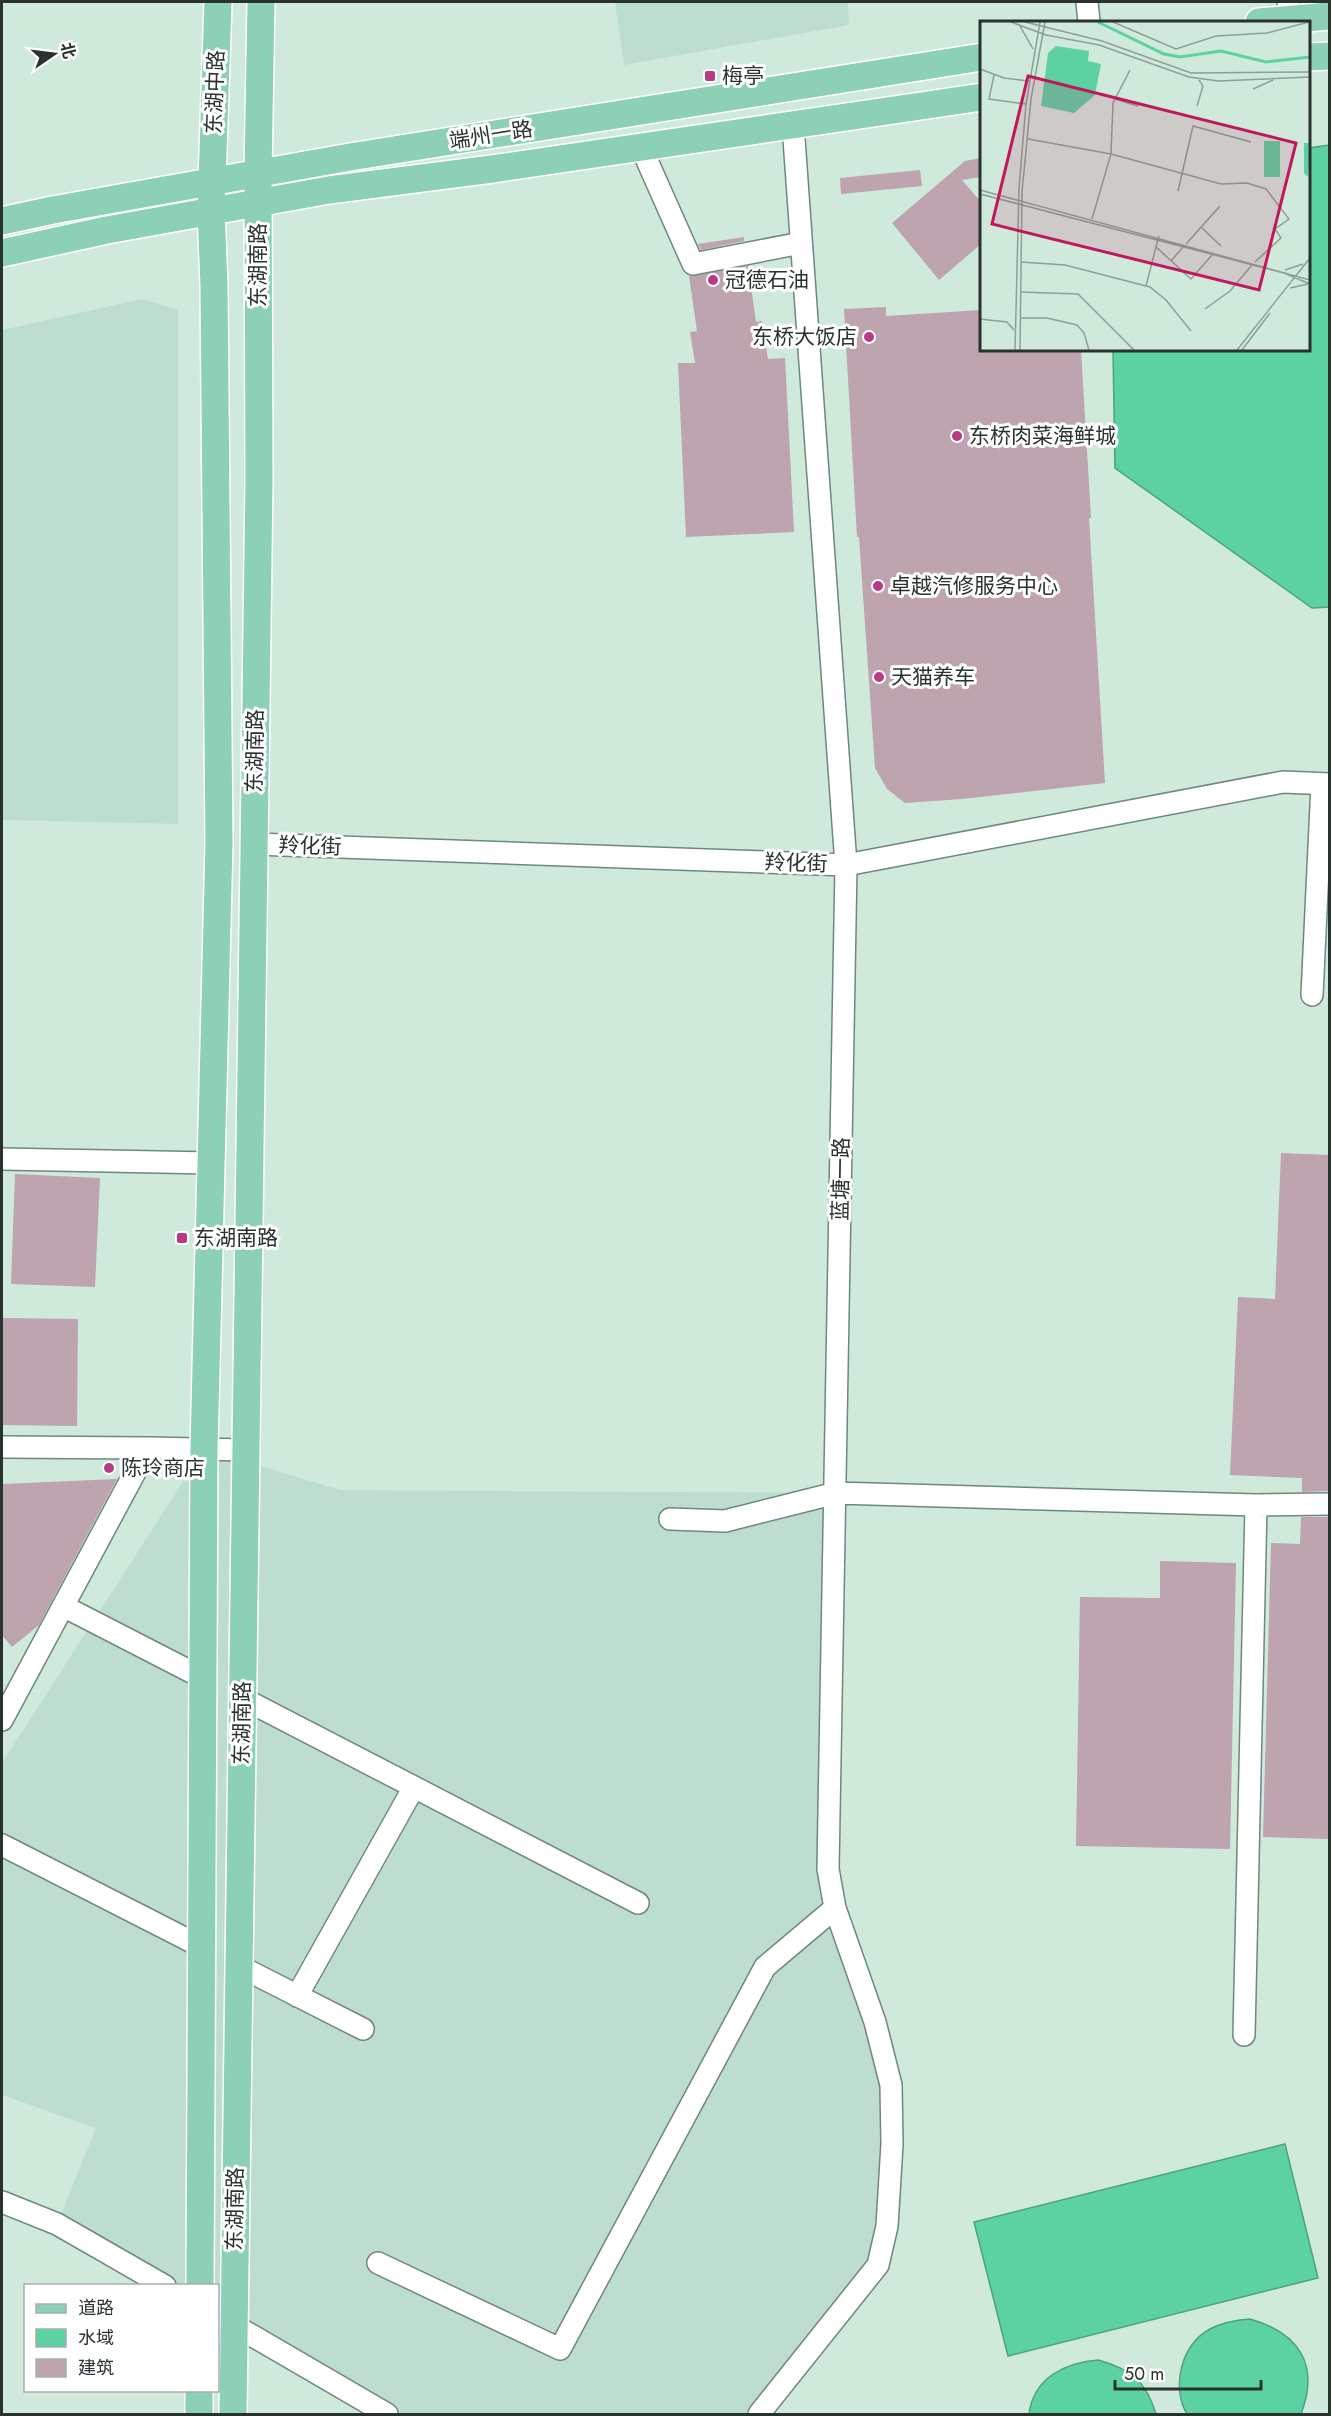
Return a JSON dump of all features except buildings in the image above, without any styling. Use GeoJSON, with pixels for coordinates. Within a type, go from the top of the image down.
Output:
{"type":"FeatureCollection","features":[{"type":"Feature","properties":{"kind":"main road","name":"东湖中路"},"geometry":{"type":"LineString","coordinates":[[211,211],[214,182],[218,2]]}},
{"type":"Feature","properties":{"kind":"main road","name":"东湖中路"},"geometry":{"type":"LineString","coordinates":[[258,203],[261,2]]}},
{"type":"Feature","properties":{"kind":"main road"},"geometry":{"type":"LineString","coordinates":[[1262,21],[1289,10],[1329,16]]}},
{"type":"Feature","properties":{"kind":"main road"},"geometry":{"type":"LineString","coordinates":[[1310,57],[1329,56]]}},
{"type":"Feature","properties":{"kind":"main road","name":"端州一路"},"geometry":{"type":"LineString","coordinates":[[2,221],[258,174],[980,57]]}},
{"type":"Feature","properties":{"kind":"main road","name":"端州一路"},"geometry":{"type":"LineString","coordinates":[[2,253],[107,230],[329,190],[980,97]]}},
{"type":"Feature","properties":{"kind":"main road","name":"东湖南路"},"geometry":{"type":"LineString","coordinates":[[233,2415],[259,480],[258,203]]}},
{"type":"Feature","properties":{"kind":"main road","name":"东湖南路"},"geometry":{"type":"LineString","coordinates":[[200,2284],[204,1449],[219,843],[211,211]]}},
{"type":"Feature","properties":{"kind":"main road"},"geometry":{"type":"LineString","coordinates":[[216,480],[259,480]]}},
{"type":"Feature","properties":{"kind":"main road"},"geometry":{"type":"LineString","coordinates":[[199,2392],[199,2415]]}},
{"type":"Feature","properties":{"kind":"street"},"geometry":{"type":"LineString","coordinates":[[1087,2],[1089,21]]}},
{"type":"Feature","properties":{"kind":"street","name":"蓝塘一路"},"geometry":{"type":"LineString","coordinates":[[759,2415],[878,2265],[887,2226],[892,2144],[891,2085],[875,2022],[835,1908],[828,1869],[846,865],[793,125]]}},
{"type":"Feature","properties":{"kind":"street"},"geometry":{"type":"LineString","coordinates":[[641,147],[693,264],[801,243]]}},
{"type":"Feature","properties":{"kind":"street","name":"羚化街"},"geometry":{"type":"LineString","coordinates":[[254,844],[846,865],[1283,782],[1326,784]]}},
{"type":"Feature","properties":{"kind":"street"},"geometry":{"type":"LineString","coordinates":[[1312,995],[1326,784]]}},
{"type":"Feature","properties":{"kind":"street"},"geometry":{"type":"LineString","coordinates":[[2,1159],[211,1164]]}},
{"type":"Feature","properties":{"kind":"street"},"geometry":{"type":"LineString","coordinates":[[2,1447],[246,1450]]}},
{"type":"Feature","properties":{"kind":"street"},"geometry":{"type":"LineString","coordinates":[[2,1720],[148,1448]]}},
{"type":"Feature","properties":{"kind":"street"},"geometry":{"type":"LineString","coordinates":[[670,1519],[725,1521],[836,1493],[1256,1505],[1329,1504]]}},
{"type":"Feature","properties":{"kind":"street"},"geometry":{"type":"LineString","coordinates":[[1244,2036],[1256,1505]]}},
{"type":"Feature","properties":{"kind":"street"},"geometry":{"type":"LineString","coordinates":[[63,1606],[203,1678]]}},
{"type":"Feature","properties":{"kind":"street"},"geometry":{"type":"LineString","coordinates":[[243,1698],[638,1903]]}},
{"type":"Feature","properties":{"kind":"street"},"geometry":{"type":"LineString","coordinates":[[297,1996],[414,1787]]}},
{"type":"Feature","properties":{"kind":"street"},"geometry":{"type":"LineString","coordinates":[[2,1845],[202,1947]]}},
{"type":"Feature","properties":{"kind":"street"},"geometry":{"type":"LineString","coordinates":[[378,2263],[560,2349],[765,1967],[835,1908]]}},
{"type":"Feature","properties":{"kind":"street"},"geometry":{"type":"LineString","coordinates":[[239,1966],[363,2029]]}},
{"type":"Feature","properties":{"kind":"street"},"geometry":{"type":"LineString","coordinates":[[2,2202],[57,2224],[162,2284]]}},
{"type":"Feature","properties":{"kind":"street"},"geometry":{"type":"LineString","coordinates":[[234,2325],[387,2415]]}},
{"type":"Feature","properties":{"kind":"shaded area"},"geometry":{"type":"Polygon","coordinates":[[[615,2],[848,2],[849,25],[624,65],[615,2]]]}},
{"type":"Feature","properties":{"kind":"shaded area"},"geometry":{"type":"Polygon","coordinates":[[[142,299],[178,310],[178,824],[2,820],[2,330],[142,299]]]}},
{"type":"Feature","properties":{"kind":"shaded area"},"geometry":{"type":"Polygon","coordinates":[[[204,1449],[340,1490],[836,1493],[828,1869],[891,2085],[878,2265],[759,2414],[387,2414],[219,2317],[219,2284],[163,2284],[57,2224],[96,2128],[2,2095],[2,1763],[204,1449]]]}},
{"type":"Feature","properties":{"kind":"water"},"geometry":{"type":"Polygon","coordinates":[[[1329,145],[1330,607],[1312,608],[1115,468],[1113,351],[1310,351],[1310,148],[1329,145]]]}},
{"type":"Feature","properties":{"kind":"water"},"geometry":{"type":"Polygon","coordinates":[[[1285,2144],[1318,2278],[1008,2356],[974,2222],[1285,2144]]]}},
{"type":"Feature","properties":{"kind":"water"},"geometry":{"type":"Polygon","coordinates":[[[1250,2319],[1281,2333],[1293,2342],[1301,2353],[1308,2380],[1301,2414],[1187,2414],[1182,2403],[1180,2379],[1182,2367],[1192,2345],[1210,2329],[1230,2322],[1250,2319]]]}},
{"type":"Feature","properties":{"kind":"water"},"geometry":{"type":"Polygon","coordinates":[[[1098,2360],[1120,2368],[1136,2378],[1147,2393],[1156,2414],[1029,2414],[1037,2390],[1044,2381],[1074,2364],[1098,2360]]]}},
{"type":"Feature","properties":{"kind":"place","name":"梅亭"},"geometry":{"type":"Point","coordinates":[710,76]}},
{"type":"Feature","properties":{"kind":"place","name":"冠德石油"},"geometry":{"type":"Point","coordinates":[713,280]}},
{"type":"Feature","properties":{"kind":"place","name":"东桥大饭店"},"geometry":{"type":"Point","coordinates":[869,337]}},
{"type":"Feature","properties":{"kind":"place","name":"东桥肉菜海鲜城"},"geometry":{"type":"Point","coordinates":[957,436]}},
{"type":"Feature","properties":{"kind":"place","name":"卓越汽修服务中心"},"geometry":{"type":"Point","coordinates":[878,586]}},
{"type":"Feature","properties":{"kind":"place","name":"天猫养车"},"geometry":{"type":"Point","coordinates":[879,677]}},
{"type":"Feature","properties":{"kind":"place","name":"东湖南路"},"geometry":{"type":"Point","coordinates":[182,1238]}},
{"type":"Feature","properties":{"kind":"place","name":"陈玲商店"},"geometry":{"type":"Point","coordinates":[109,1468]}}]}
